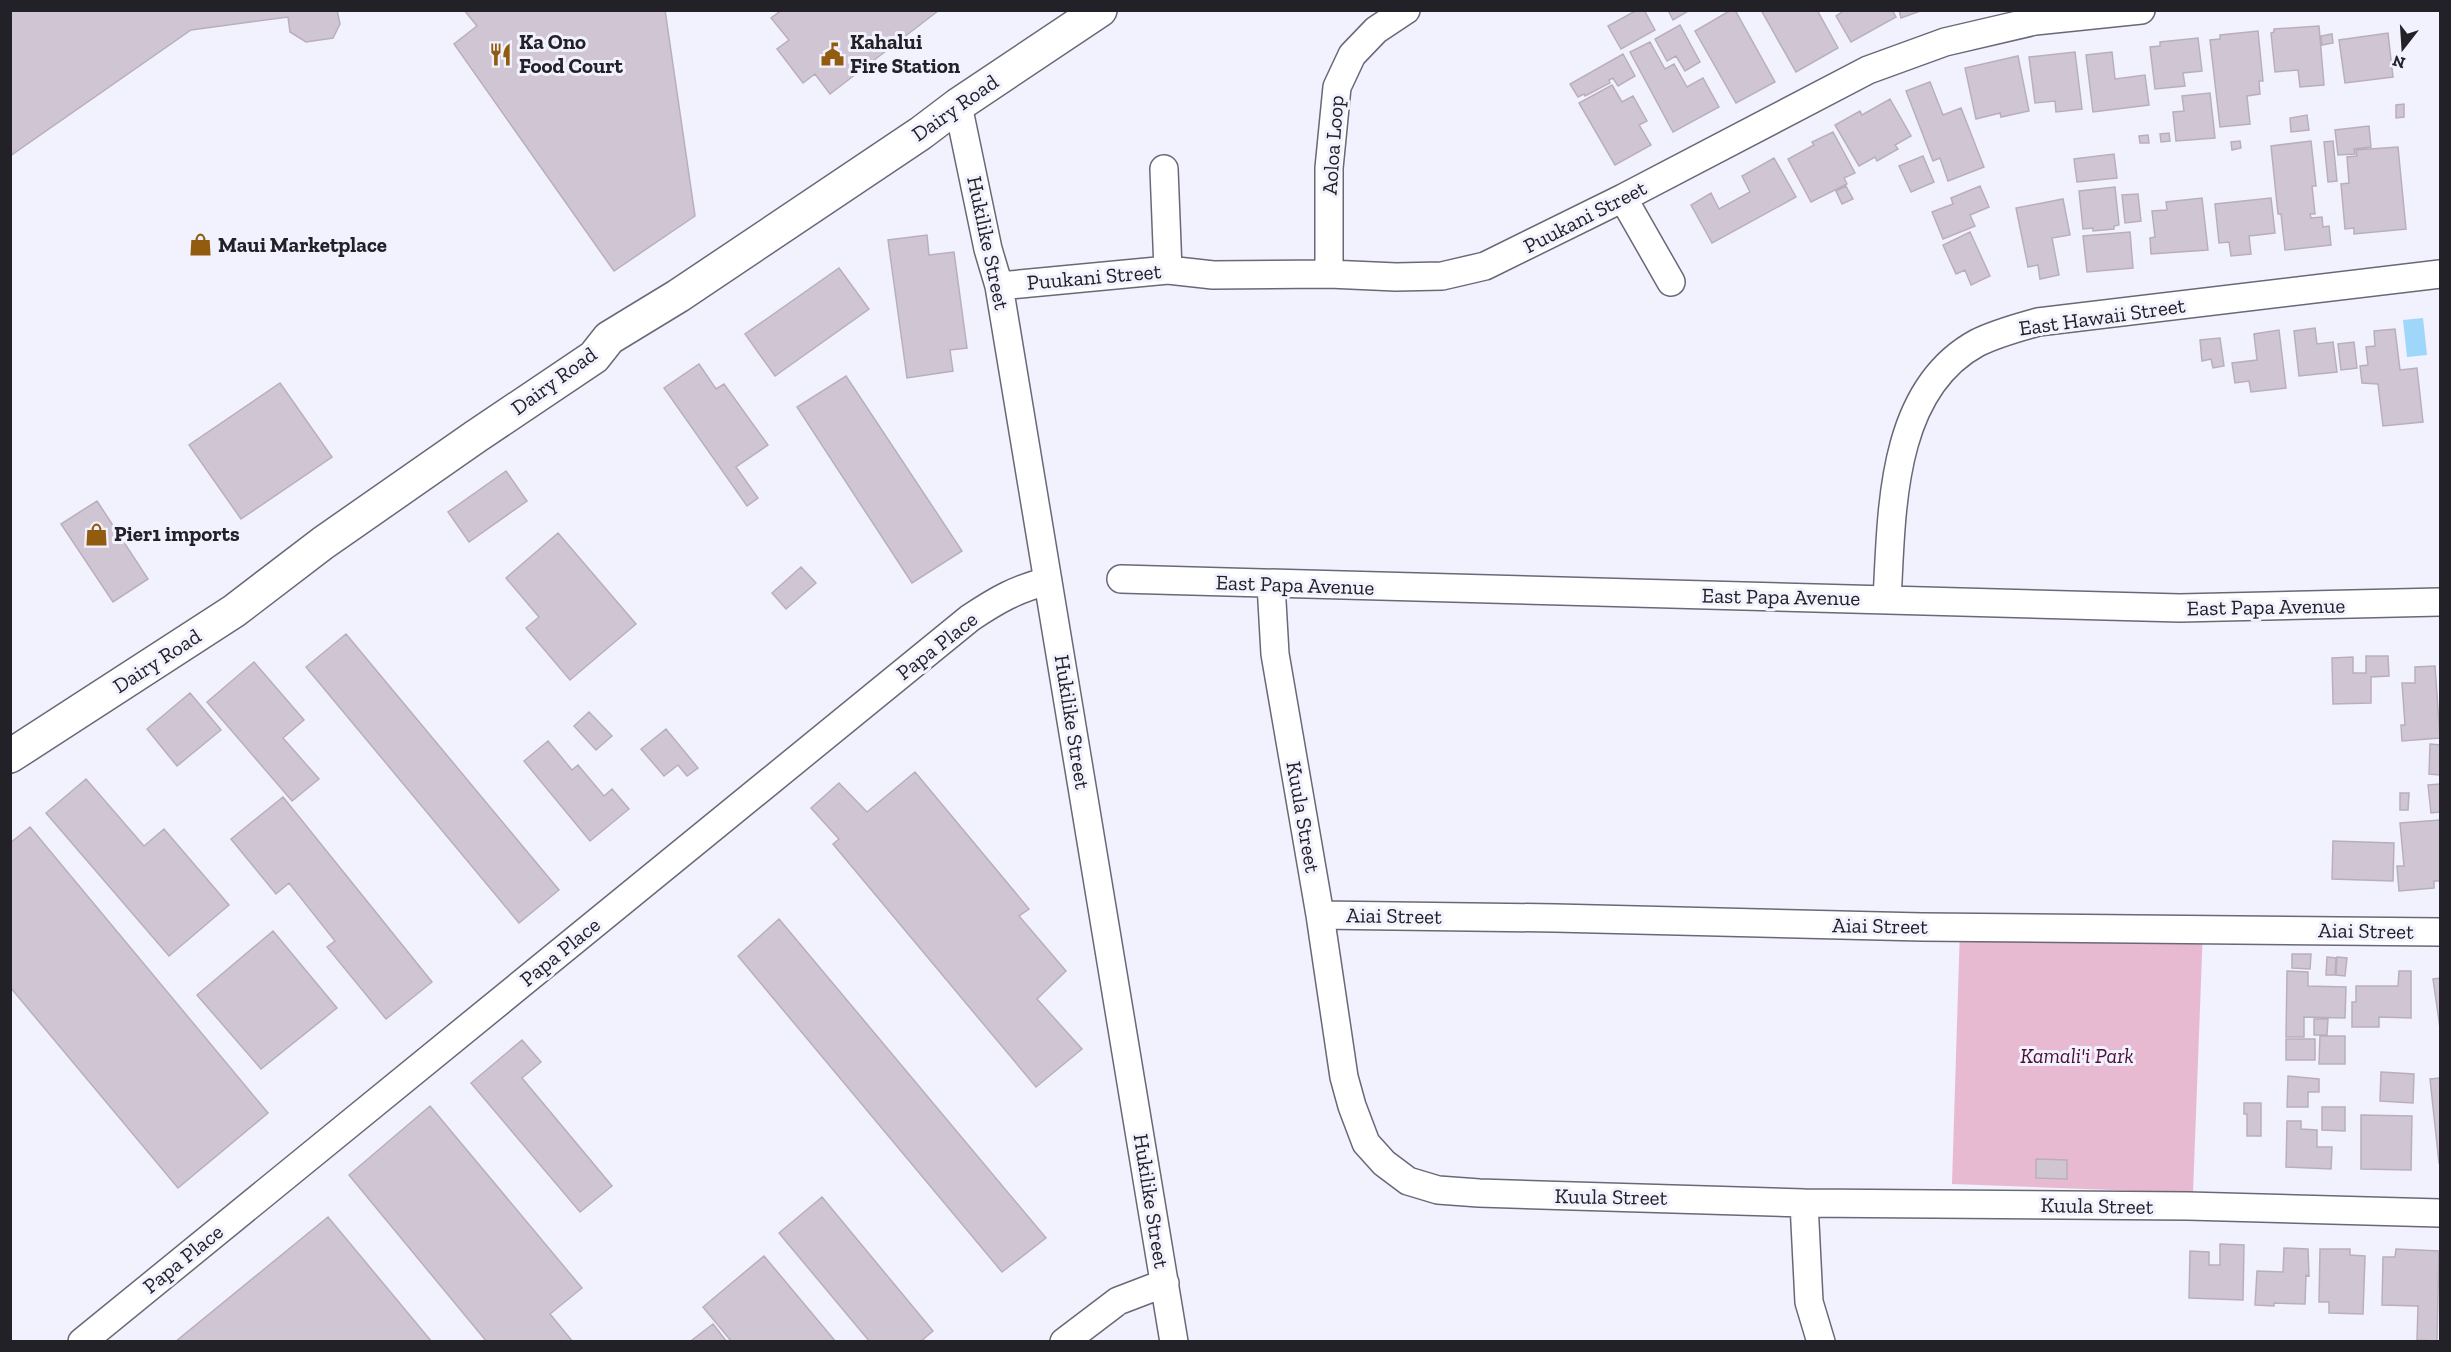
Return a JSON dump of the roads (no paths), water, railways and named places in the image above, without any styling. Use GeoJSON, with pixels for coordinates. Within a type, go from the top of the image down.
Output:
{"type":"FeatureCollection","features":[{"type":"Feature","properties":{"kind":"main road","name":"Dairy Road"},"geometry":{"type":"LineString","coordinates":[[10,756],[234,611],[323,543],[475,436],[594,357],[609,338],[678,296],[1100,10]]}},
{"type":"Feature","properties":{"kind":"street","name":"Aoloa Loop"},"geometry":{"type":"LineString","coordinates":[[1329,273],[1329,168],[1336,87],[1352,56],[1376,30],[1406,10]]}},
{"type":"Feature","properties":{"kind":"street","name":"Puukani Street"},"geometry":{"type":"LineString","coordinates":[[999,286],[1168,270],[1213,275],[1329,273],[1396,277],[1442,276],[1485,266],[1623,198],[1868,70],[1946,42],[2034,16],[2141,10]]}},
{"type":"Feature","properties":{"kind":"street","name":"Hukilike Street"},"geometry":{"type":"LineString","coordinates":[[958,105],[987,243],[999,286],[1174,1341]]}},
{"type":"Feature","properties":{"kind":"street"},"geometry":{"type":"LineString","coordinates":[[1164,169],[1168,270]]}},
{"type":"Feature","properties":{"kind":"street"},"geometry":{"type":"LineString","coordinates":[[1623,198],[1671,282]]}},
{"type":"Feature","properties":{"kind":"street","name":"East Hawaii Street"},"geometry":{"type":"LineString","coordinates":[[1887,600],[1892,503],[1899,460],[1920,403],[1942,371],[1976,344],[2003,332],[2038,322],[2440,274]]}},
{"type":"Feature","properties":{"kind":"street","name":"East Papa Avenue"},"geometry":{"type":"LineString","coordinates":[[1121,579],[2180,608],[2440,602]]}},
{"type":"Feature","properties":{"kind":"street","name":"Papa Place"},"geometry":{"type":"LineString","coordinates":[[81,1341],[970,618],[1007,594],[1025,586],[1048,582]]}},
{"type":"Feature","properties":{"kind":"street","name":"Kuula Street"},"geometry":{"type":"LineString","coordinates":[[1271,584],[1275,654],[1320,915],[1344,1077],[1366,1143],[1384,1163],[1408,1181],[1438,1190],[1479,1193],[1804,1203],[2200,1207],[2440,1213]]}},
{"type":"Feature","properties":{"kind":"street","name":"Aiai Street"},"geometry":{"type":"LineString","coordinates":[[1320,915],[1922,927],[2440,932]]}},
{"type":"Feature","properties":{"kind":"street"},"geometry":{"type":"LineString","coordinates":[[1804,1203],[1809,1302],[1821,1341]]}},
{"type":"Feature","properties":{"kind":"street"},"geometry":{"type":"LineString","coordinates":[[1064,1341],[1118,1301],[1165,1283]]}},
{"type":"Feature","properties":{"kind":"water"},"geometry":{"type":"Polygon","coordinates":[[[2423,318],[2427,355],[2407,357],[2403,320],[2423,318]]]}},
{"type":"Feature","properties":{"kind":"place","name":"Ka Ono Food Court"},"geometry":{"type":"Point","coordinates":[501,54]}},
{"type":"Feature","properties":{"kind":"place","name":"Kahalui Fire Station"},"geometry":{"type":"Point","coordinates":[832,54]}},
{"type":"Feature","properties":{"kind":"place","name":"Maui Marketplace"},"geometry":{"type":"Point","coordinates":[200,245]}},
{"type":"Feature","properties":{"kind":"place","name":"Pier1 imports"},"geometry":{"type":"Point","coordinates":[96,534]}},
{"type":"Feature","properties":{"kind":"park label","name":"Kamali'i Park"},"geometry":{"type":"Point","coordinates":[2077,1056]}}]}
